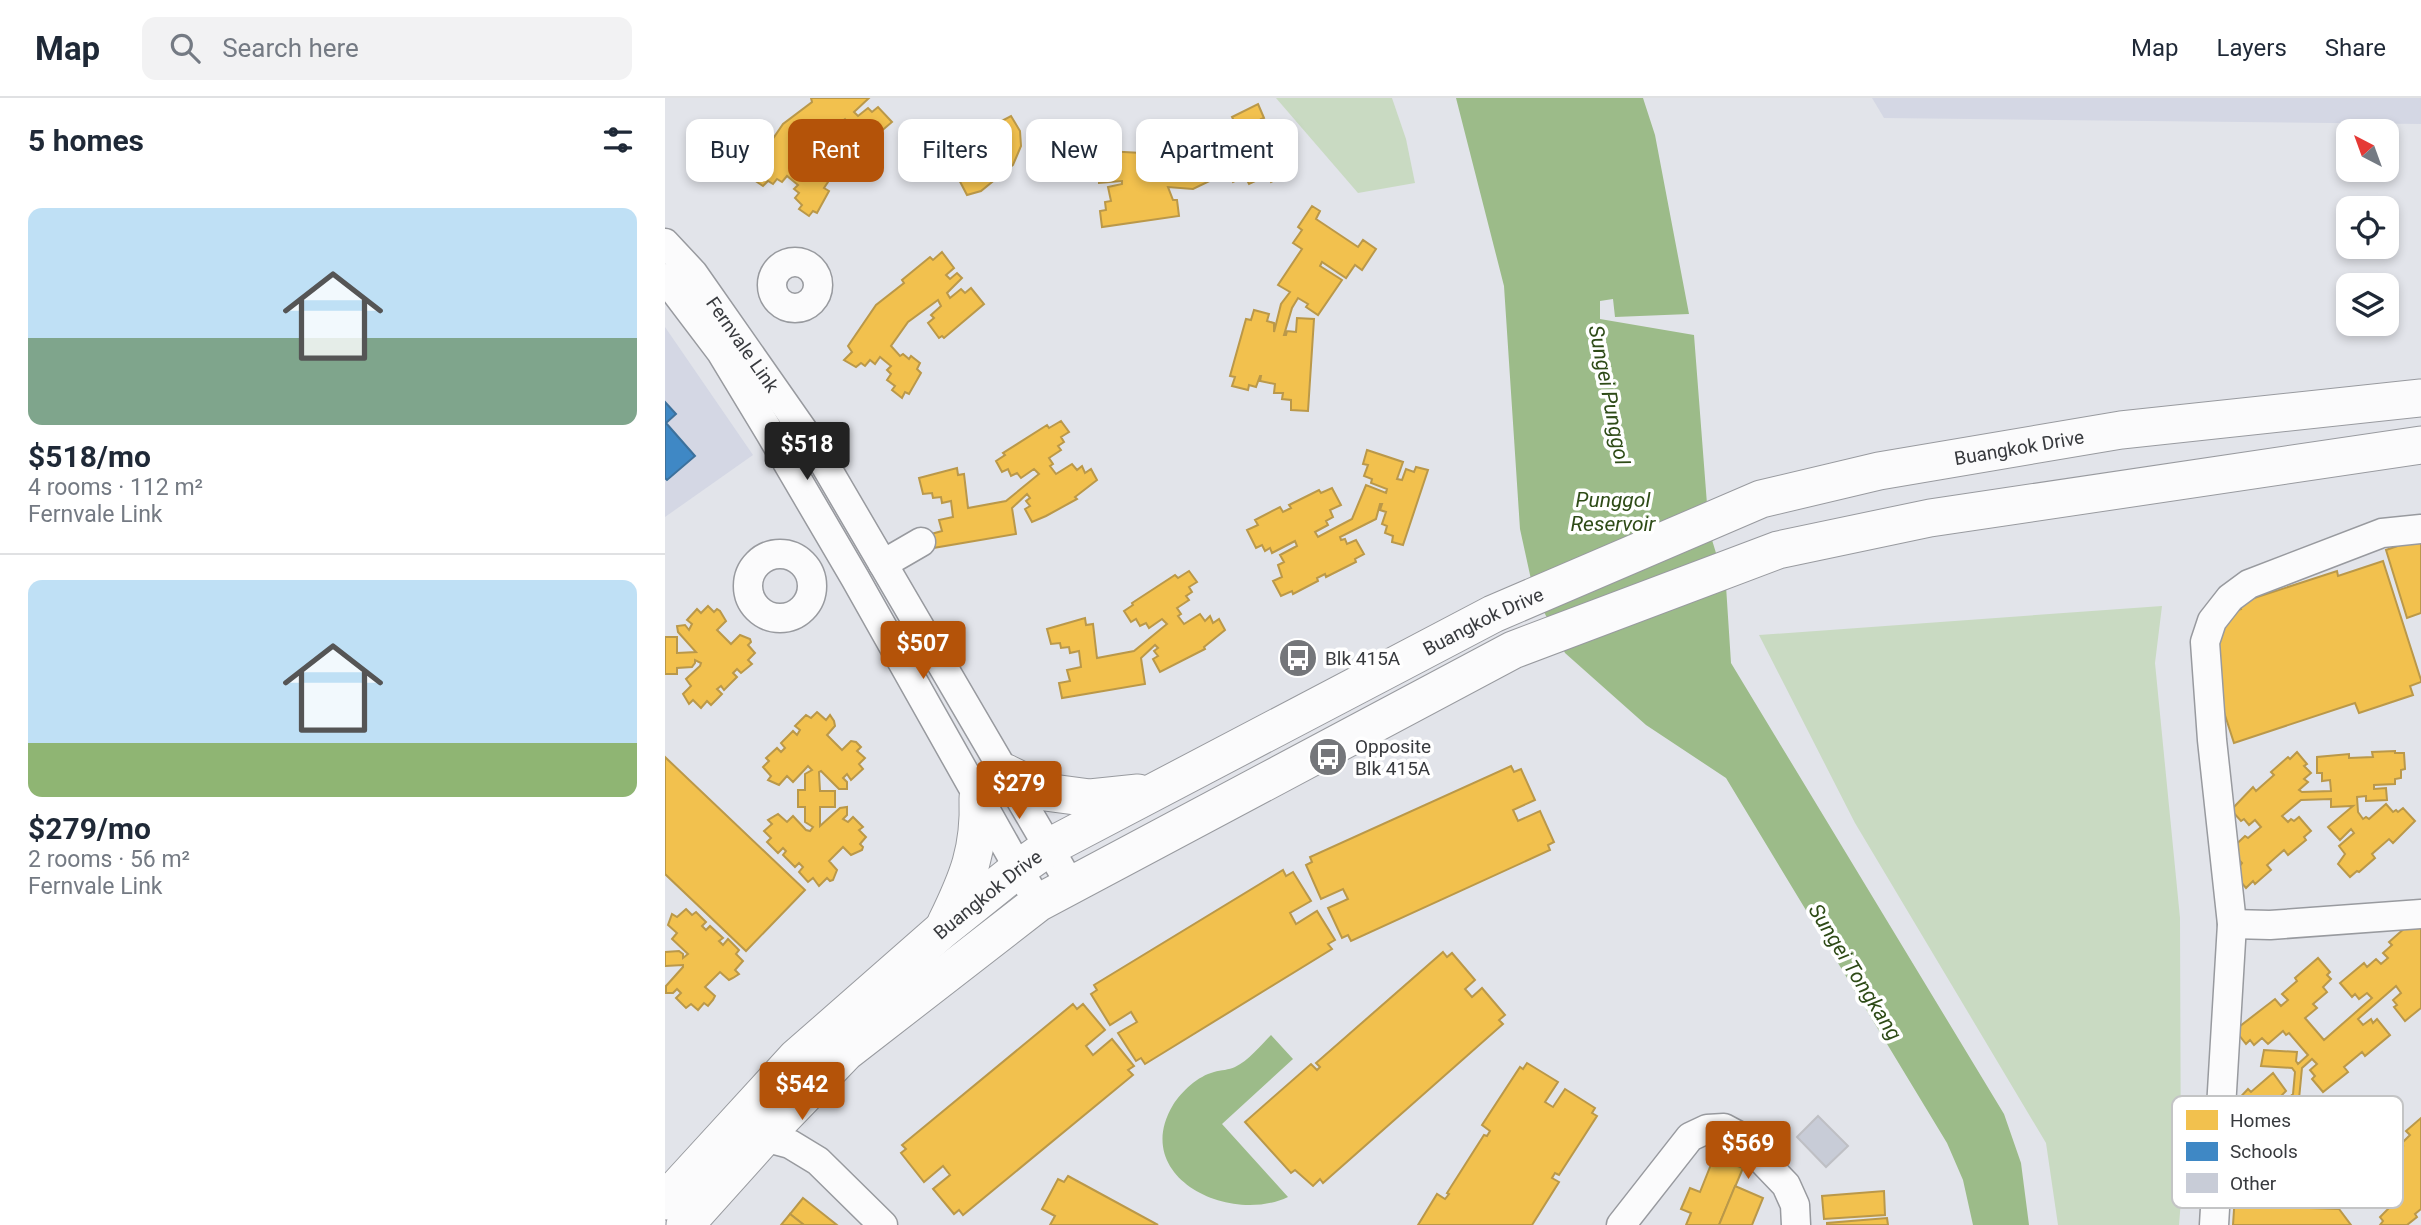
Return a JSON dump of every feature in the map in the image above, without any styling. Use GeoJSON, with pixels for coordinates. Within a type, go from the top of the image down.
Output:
{"type":"FeatureCollection","features":[{"type":"Feature","properties":{"kind":"main road","name":"Buangkok Drive"},"geometry":{"type":"LineString","coordinates":[[665,1200],[796,1058],[942,930],[1049,847],[1493,614],[1761,499],[1879,471],[2120,430],[2421,398]]}},
{"type":"Feature","properties":{"kind":"main road","name":"Buangkok Drive"},"geometry":{"type":"LineString","coordinates":[[685,1225],[764,1137],[846,1052],[1038,903],[1513,650],[1779,550],[1930,518],[2421,445]]}},
{"type":"Feature","properties":{"kind":"main road"},"geometry":{"type":"LineString","coordinates":[[1006,773],[1045,792],[1090,798],[1157,790]]}},
{"type":"Feature","properties":{"kind":"main road"},"geometry":{"type":"LineString","coordinates":[[942,930],[968,873],[979,828],[978,798]]}},
{"type":"Feature","properties":{"kind":"street","name":"Fernvale Link"},"geometry":{"type":"LineString","coordinates":[[665,243],[693,273],[814,446],[1070,884]]}},
{"type":"Feature","properties":{"kind":"street","name":"Fernvale Link"},"geometry":{"type":"LineString","coordinates":[[665,278],[721,352],[832,539],[1038,903]]}},
{"type":"Feature","properties":{"kind":"street"},"geometry":{"type":"LineString","coordinates":[[2222,1096],[2232,924],[2219,817],[2205,642],[2212,621],[2230,598],[2249,584],[2382,533],[2421,529]]}},
{"type":"Feature","properties":{"kind":"street"},"geometry":{"type":"LineString","coordinates":[[802,562],[832,539]]}},
{"type":"Feature","properties":{"kind":"street"},"geometry":{"type":"LineString","coordinates":[[883,564],[921,542]]}},
{"type":"Feature","properties":{"kind":"street"},"geometry":{"type":"LineString","coordinates":[[2232,924],[2270,925],[2421,914]]}},
{"type":"Feature","properties":{"kind":"street"},"geometry":{"type":"LineString","coordinates":[[1621,1225],[1690,1137],[1707,1129],[1724,1128],[1739,1136],[1786,1185],[1795,1205],[1796,1225]]}},
{"type":"Feature","properties":{"kind":"street"},"geometry":{"type":"LineString","coordinates":[[764,1137],[790,1144],[818,1161],[883,1225]]}},
{"type":"Feature","properties":{"kind":"shaded area"},"geometry":{"type":"Polygon","coordinates":[[[1276,98],[1392,98],[1406,139],[1415,183],[1358,193],[1298,123],[1298,119],[1294,119],[1276,98]]]}},
{"type":"Feature","properties":{"kind":"shaded area"},"geometry":{"type":"Polygon","coordinates":[[[1872,98],[2421,98],[2421,124],[2399,124],[2399,119],[2336,119],[2336,123],[1884,118],[1872,98]]]}},
{"type":"Feature","properties":{"kind":"shaded area"},"geometry":{"type":"Polygon","coordinates":[[[665,327],[753,455],[665,517],[665,327]]]}},
{"type":"Feature","properties":{"kind":"shaded area"},"geometry":{"type":"Polygon","coordinates":[[[2162,606],[2155,663],[2180,918],[2181,1096],[2172,1096],[2172,1208],[2180,1208],[2179,1225],[2058,1225],[2046,1143],[1855,823],[1759,635],[2162,606]]]}},
{"type":"Feature","properties":{"kind":"water","name":"Punggol Reservoir"},"geometry":{"type":"Polygon","coordinates":[[[1456,98],[1643,98],[1655,135],[1689,314],[1615,317],[1613,299],[1600,301],[1600,319],[1694,335],[1709,530],[1726,586],[1731,663],[2004,1114],[2021,1163],[2029,1225],[1973,1225],[1963,1180],[1947,1143],[1726,778],[1646,725],[1565,653],[1542,608],[1532,584],[1520,529],[1504,286],[1456,98]]]}},
{"type":"Feature","properties":{"kind":"water"},"geometry":{"type":"Polygon","coordinates":[[[1271,1035],[1293,1059],[1222,1124],[1288,1197],[1264,1204],[1239,1205],[1214,1199],[1192,1189],[1175,1173],[1165,1154],[1163,1131],[1173,1105],[1191,1085],[1208,1074],[1240,1064],[1271,1035]]]}},
{"type":"Feature","properties":{"kind":"building: Homes"},"geometry":{"type":"Polygon","coordinates":[[[811,98],[869,98],[854,112],[858,116],[868,108],[872,112],[878,107],[892,122],[884,129],[884,119],[790,119],[812,102],[811,98]]]}},
{"type":"Feature","properties":{"kind":"building: Homes"},"geometry":{"type":"Polygon","coordinates":[[[1258,104],[1264,118],[1233,119],[1232,117],[1258,104]]]}},
{"type":"Feature","properties":{"kind":"building: Homes"},"geometry":{"type":"Polygon","coordinates":[[[1011,116],[1020,131],[1021,146],[1012,166],[1012,119],[1005,119],[1011,116]]]}},
{"type":"Feature","properties":{"kind":"building: Homes"},"geometry":{"type":"Polygon","coordinates":[[[788,120],[788,177],[782,182],[777,179],[773,184],[770,182],[774,182],[774,137],[788,120]]]}},
{"type":"Feature","properties":{"kind":"building: Homes"},"geometry":{"type":"Polygon","coordinates":[[[1122,152],[1136,153],[1136,182],[1207,182],[1193,189],[1168,187],[1173,200],[1177,200],[1179,216],[1102,227],[1100,211],[1106,210],[1105,202],[1111,201],[1108,187],[1122,184],[1122,152]]]}},
{"type":"Feature","properties":{"kind":"building: Homes"},"geometry":{"type":"Polygon","coordinates":[[[794,182],[828,182],[824,188],[829,191],[817,213],[813,211],[809,216],[799,209],[802,205],[795,198],[799,193],[794,189],[798,185],[794,182]]]}},
{"type":"Feature","properties":{"kind":"building: Homes"},"geometry":{"type":"Polygon","coordinates":[[[960,182],[992,182],[981,191],[967,195],[960,182]]]}},
{"type":"Feature","properties":{"kind":"building: Homes"},"geometry":{"type":"Polygon","coordinates":[[[1312,206],[1320,211],[1316,219],[1358,247],[1363,240],[1376,249],[1362,270],[1355,265],[1346,278],[1322,262],[1320,266],[1342,280],[1318,315],[1298,298],[1292,308],[1284,335],[1287,331],[1296,332],[1297,318],[1314,319],[1308,411],[1291,410],[1291,400],[1282,399],[1283,393],[1274,393],[1275,384],[1260,381],[1261,376],[1256,387],[1249,385],[1248,390],[1232,386],[1235,377],[1230,376],[1246,319],[1251,320],[1254,310],[1269,314],[1267,321],[1274,323],[1274,332],[1281,304],[1290,292],[1278,285],[1302,249],[1293,243],[1302,230],[1298,227],[1312,206]]]}},
{"type":"Feature","properties":{"kind":"building: Homes"},"geometry":{"type":"Polygon","coordinates":[[[942,252],[954,268],[946,275],[950,279],[957,273],[962,278],[947,293],[950,298],[961,289],[965,293],[971,288],[984,304],[944,338],[939,338],[928,323],[934,318],[931,315],[941,306],[938,300],[908,322],[891,346],[900,356],[903,354],[909,359],[911,356],[920,363],[917,369],[921,373],[909,394],[905,392],[902,398],[892,390],[895,386],[887,380],[891,374],[887,370],[891,366],[880,357],[875,364],[870,360],[865,366],[861,363],[856,367],[844,360],[852,352],[848,346],[876,305],[904,283],[902,280],[930,257],[933,260],[942,252]]]}},
{"type":"Feature","properties":{"kind":"building: Homes"},"geometry":{"type":"Polygon","coordinates":[[[1061,421],[1069,432],[1061,437],[1064,442],[1058,446],[1061,450],[1049,458],[1053,464],[1050,466],[1056,474],[1072,464],[1077,470],[1082,466],[1085,473],[1091,469],[1097,480],[1075,497],[1077,499],[1032,522],[1025,509],[1030,506],[1026,501],[1030,498],[1027,494],[1012,508],[1016,534],[933,548],[931,534],[942,531],[939,520],[953,517],[951,501],[942,503],[941,497],[933,498],[932,493],[923,494],[919,478],[957,468],[958,475],[964,474],[968,508],[1006,501],[1039,474],[1034,469],[1021,478],[1017,473],[1011,476],[1008,469],[1002,472],[996,461],[1005,455],[1003,453],[1047,425],[1049,428],[1061,421]]]}},
{"type":"Feature","properties":{"kind":"building: Homes"},"geometry":{"type":"Polygon","coordinates":[[[1367,450],[1403,462],[1397,479],[1402,480],[1406,469],[1414,472],[1416,467],[1428,470],[1403,545],[1392,542],[1393,536],[1385,533],[1387,526],[1382,524],[1386,512],[1380,510],[1380,504],[1376,519],[1340,537],[1341,540],[1345,539],[1347,544],[1356,540],[1364,554],[1355,559],[1356,562],[1326,577],[1325,574],[1317,578],[1318,581],[1293,594],[1292,591],[1281,596],[1273,581],[1282,577],[1278,565],[1284,562],[1280,555],[1297,546],[1295,541],[1272,553],[1270,548],[1265,551],[1262,545],[1256,548],[1247,530],[1258,525],[1255,520],[1280,507],[1283,512],[1291,508],[1289,505],[1319,490],[1321,493],[1332,488],[1341,505],[1330,510],[1333,517],[1326,521],[1328,525],[1315,532],[1318,537],[1352,519],[1366,485],[1386,493],[1387,489],[1371,483],[1372,479],[1364,476],[1368,465],[1363,464],[1367,450]]]}},
{"type":"Feature","properties":{"kind":"building: Homes"},"geometry":{"type":"Polygon","coordinates":[[[2421,538],[2421,613],[2407,618],[2386,550],[2421,538]]]}},
{"type":"Feature","properties":{"kind":"building: Homes"},"geometry":{"type":"Polygon","coordinates":[[[2383,561],[2421,680],[2410,686],[2413,695],[2359,713],[2355,703],[2234,743],[2213,678],[2213,647],[2228,613],[2241,609],[2239,603],[2337,571],[2338,576],[2383,561]]]}},
{"type":"Feature","properties":{"kind":"building: Homes"},"geometry":{"type":"Polygon","coordinates":[[[1189,571],[1197,582],[1189,587],[1192,592],[1186,596],[1189,600],[1177,608],[1181,614],[1178,616],[1184,624],[1200,614],[1205,621],[1210,616],[1213,623],[1219,619],[1225,630],[1204,647],[1205,649],[1160,672],[1153,659],[1158,656],[1154,651],[1158,648],[1155,645],[1141,658],[1145,684],[1062,698],[1059,683],[1070,681],[1067,670],[1081,667],[1079,651],[1070,653],[1069,647],[1061,648],[1060,643],[1051,644],[1047,629],[1085,618],[1086,625],[1093,624],[1097,658],[1134,651],[1167,624],[1162,619],[1149,628],[1146,623],[1140,626],[1136,619],[1131,622],[1124,611],[1175,575],[1178,578],[1189,571]]]}},
{"type":"Feature","properties":{"kind":"building: Homes"},"geometry":{"type":"Polygon","coordinates":[[[708,606],[714,612],[717,609],[720,611],[726,621],[717,630],[731,644],[740,635],[750,639],[748,645],[755,653],[748,660],[752,664],[741,673],[737,669],[733,673],[737,677],[724,690],[721,686],[717,689],[722,694],[711,705],[707,701],[701,708],[693,700],[689,704],[683,694],[691,686],[686,679],[701,663],[695,660],[692,667],[677,668],[677,674],[665,674],[665,637],[677,637],[677,653],[696,652],[678,632],[677,626],[685,625],[689,630],[692,624],[687,620],[697,609],[701,613],[708,606]]]}},
{"type":"Feature","properties":{"kind":"building: Homes"},"geometry":{"type":"Polygon","coordinates":[[[817,712],[826,720],[830,715],[834,721],[835,726],[827,735],[842,750],[851,741],[856,742],[861,747],[857,751],[865,758],[859,764],[863,769],[851,780],[847,774],[843,778],[847,782],[847,789],[839,789],[819,772],[820,791],[835,791],[835,807],[820,807],[820,826],[840,808],[847,807],[847,815],[843,819],[848,822],[853,817],[863,827],[859,830],[866,837],[860,844],[862,850],[851,855],[843,847],[829,861],[837,870],[833,880],[827,878],[819,886],[813,878],[808,882],[799,872],[803,867],[799,863],[795,867],[783,855],[786,851],[783,848],[778,853],[767,842],[771,838],[764,831],[772,824],[768,820],[778,814],[787,822],[793,816],[810,831],[813,827],[805,822],[805,807],[798,807],[798,790],[805,790],[805,774],[812,770],[808,766],[793,782],[787,776],[779,785],[768,780],[771,776],[763,767],[769,761],[766,758],[777,748],[781,752],[785,748],[781,743],[793,731],[797,735],[800,730],[795,726],[806,715],[811,718],[817,712]]]}},
{"type":"Feature","properties":{"kind":"building: Homes"},"geometry":{"type":"Polygon","coordinates":[[[2297,752],[2311,773],[2304,779],[2308,782],[2299,790],[2331,791],[2330,780],[2322,781],[2322,773],[2317,773],[2317,757],[2349,754],[2349,758],[2373,757],[2372,752],[2404,753],[2405,769],[2401,770],[2401,778],[2395,779],[2395,784],[2374,785],[2374,789],[2386,788],[2387,800],[2366,801],[2366,796],[2357,797],[2358,812],[2363,819],[2369,819],[2386,804],[2393,812],[2403,808],[2415,821],[2393,843],[2389,839],[2372,854],[2375,858],[2359,872],[2350,877],[2338,864],[2345,854],[2339,846],[2354,833],[2351,829],[2340,840],[2328,827],[2353,806],[2331,807],[2331,799],[2301,800],[2282,816],[2288,822],[2299,817],[2311,831],[2304,837],[2306,840],[2288,855],[2284,850],[2267,865],[2271,870],[2255,884],[2253,881],[2246,888],[2234,874],[2242,863],[2230,850],[2245,836],[2248,838],[2261,827],[2255,820],[2249,825],[2244,819],[2241,821],[2231,810],[2253,787],[2256,791],[2274,775],[2271,772],[2288,757],[2290,759],[2297,752]]]}},
{"type":"Feature","properties":{"kind":"building: Homes"},"geometry":{"type":"Polygon","coordinates":[[[665,757],[805,890],[746,951],[665,874],[665,757]]]}},
{"type":"Feature","properties":{"kind":"building: Homes"},"geometry":{"type":"Polygon","coordinates":[[[1511,766],[1514,772],[1521,769],[1535,800],[1513,810],[1518,821],[1540,811],[1554,842],[1548,845],[1550,850],[1351,941],[1348,935],[1342,938],[1328,908],[1348,899],[1343,889],[1321,899],[1306,865],[1312,862],[1310,857],[1511,766]]]}},
{"type":"Feature","properties":{"kind":"building: Homes"},"geometry":{"type":"Polygon","coordinates":[[[1283,870],[1286,876],[1293,872],[1311,901],[1290,913],[1296,924],[1317,911],[1335,940],[1328,944],[1332,949],[1145,1064],[1141,1058],[1136,1061],[1118,1033],[1137,1022],[1131,1012],[1110,1025],[1091,994],[1097,990],[1094,985],[1283,870]]]}},
{"type":"Feature","properties":{"kind":"building: Homes"},"geometry":{"type":"Polygon","coordinates":[[[686,909],[692,915],[696,912],[706,922],[702,926],[706,930],[710,926],[723,938],[719,941],[723,945],[728,939],[739,950],[736,954],[743,961],[735,970],[739,974],[729,980],[720,972],[705,987],[715,996],[708,1006],[704,1003],[698,1010],[691,1004],[686,1008],[676,998],[681,993],[677,989],[673,993],[666,993],[666,986],[683,965],[665,966],[665,952],[679,951],[683,958],[688,954],[672,939],[677,933],[668,925],[672,914],[677,917],[686,909]]]}},
{"type":"Feature","properties":{"kind":"building: Homes"},"geometry":{"type":"Polygon","coordinates":[[[2414,920],[2421,928],[2421,1008],[2405,1021],[2394,1007],[2397,1005],[2393,1000],[2401,993],[2396,986],[2358,1019],[2363,1025],[2371,1019],[2373,1023],[2377,1019],[2390,1035],[2365,1056],[2362,1052],[2344,1067],[2348,1072],[2323,1092],[2312,1079],[2315,1076],[2310,1070],[2317,1064],[2312,1059],[2302,1068],[2299,1096],[2291,1096],[2295,1072],[2292,1068],[2261,1066],[2264,1050],[2297,1052],[2298,1064],[2308,1055],[2289,1033],[2286,1035],[2283,1031],[2268,1044],[2262,1038],[2254,1045],[2250,1040],[2246,1044],[2235,1030],[2275,999],[2281,1006],[2288,1000],[2282,994],[2297,981],[2295,978],[2318,958],[2330,972],[2327,975],[2331,979],[2323,987],[2327,992],[2313,1004],[2317,1008],[2305,1018],[2324,1040],[2372,998],[2367,993],[2359,999],[2355,994],[2352,997],[2340,983],[2364,963],[2367,967],[2376,959],[2381,964],[2388,958],[2383,953],[2392,945],[2389,942],[2414,920]]]}},
{"type":"Feature","properties":{"kind":"building: Homes"},"geometry":{"type":"Polygon","coordinates":[[[1443,952],[1447,957],[1452,953],[1475,980],[1465,989],[1472,997],[1482,988],[1505,1015],[1499,1020],[1503,1024],[1323,1183],[1320,1179],[1313,1186],[1295,1170],[1291,1173],[1245,1122],[1311,1064],[1317,1070],[1320,1067],[1316,1063],[1443,952]]]}},
{"type":"Feature","properties":{"kind":"building: Homes"},"geometry":{"type":"Polygon","coordinates":[[[1073,1004],[1077,1009],[1083,1004],[1105,1030],[1086,1046],[1093,1055],[1112,1039],[1134,1066],[1128,1070],[1133,1075],[963,1215],[959,1210],[954,1214],[933,1189],[950,1175],[943,1166],[924,1182],[901,1153],[906,1149],[902,1145],[1073,1004]]]}},
{"type":"Feature","properties":{"kind":"building: Homes"},"geometry":{"type":"Polygon","coordinates":[[[1527,1063],[1558,1082],[1545,1102],[1553,1107],[1565,1089],[1595,1108],[1592,1113],[1597,1116],[1559,1175],[1555,1173],[1552,1178],[1559,1182],[1532,1225],[1418,1225],[1437,1194],[1445,1199],[1449,1194],[1447,1193],[1484,1135],[1487,1136],[1490,1131],[1482,1125],[1520,1067],[1523,1069],[1527,1063]]]}},
{"type":"Feature","properties":{"kind":"building: Homes"},"geometry":{"type":"Polygon","coordinates":[[[2273,1073],[2286,1091],[2281,1096],[2241,1096],[2248,1089],[2251,1092],[2273,1073]]]}},
{"type":"Feature","properties":{"kind":"building: Homes"},"geometry":{"type":"Polygon","coordinates":[[[2421,1118],[2421,1209],[2415,1214],[2417,1217],[2407,1225],[2380,1225],[2383,1221],[2380,1217],[2387,1208],[2403,1208],[2403,1142],[2410,1135],[2406,1131],[2421,1118]]]}},
{"type":"Feature","properties":{"kind":"building: Homes"},"geometry":{"type":"Polygon","coordinates":[[[1714,1157],[1743,1168],[1719,1225],[1686,1225],[1691,1213],[1681,1209],[1690,1188],[1700,1192],[1714,1157]]]}},
{"type":"Feature","properties":{"kind":"building: Homes"},"geometry":{"type":"Polygon","coordinates":[[[1068,1176],[1158,1225],[1050,1225],[1055,1216],[1042,1209],[1058,1179],[1064,1182],[1068,1176]]]}},
{"type":"Feature","properties":{"kind":"building: Homes"},"geometry":{"type":"Polygon","coordinates":[[[1735,1186],[1763,1198],[1752,1225],[1719,1225],[1735,1186]]]}},
{"type":"Feature","properties":{"kind":"building: Homes"},"geometry":{"type":"Polygon","coordinates":[[[1884,1191],[1885,1215],[1824,1219],[1822,1196],[1884,1191]]]}},
{"type":"Feature","properties":{"kind":"building: Homes"},"geometry":{"type":"Polygon","coordinates":[[[803,1198],[837,1225],[804,1225],[790,1214],[803,1198]]]}},
{"type":"Feature","properties":{"kind":"building: Homes"},"geometry":{"type":"Polygon","coordinates":[[[2234,1208],[2310,1208],[2339,1209],[2351,1225],[2233,1225],[2234,1208]]]}},
{"type":"Feature","properties":{"kind":"building: Homes"},"geometry":{"type":"Polygon","coordinates":[[[790,1214],[804,1225],[781,1225],[790,1214]]]}},
{"type":"Feature","properties":{"kind":"building: Homes"},"geometry":{"type":"Polygon","coordinates":[[[1887,1218],[1888,1225],[1827,1225],[1827,1223],[1887,1218]]]}},
{"type":"Feature","properties":{"kind":"building: Schools"},"geometry":{"type":"Polygon","coordinates":[[[665,402],[676,414],[666,423],[695,456],[667,480],[665,478],[665,402]]]}},
{"type":"Feature","properties":{"kind":"building: Other"},"geometry":{"type":"Polygon","coordinates":[[[1818,1116],[1848,1146],[1826,1167],[1797,1137],[1818,1116]]]}},
{"type":"Feature","properties":{"kind":"place","name":"Blk 415A"},"geometry":{"type":"Point","coordinates":[1298,658]}},
{"type":"Feature","properties":{"kind":"place","name":"Opposite Blk 415A"},"geometry":{"type":"Point","coordinates":[1328,757]}},
{"type":"Feature","properties":{"kind":"water label","name":"Sungei Punggol"},"geometry":{"type":"Point","coordinates":[1609,395]}},
{"type":"Feature","properties":{"kind":"water label","name":"Sungei Tongkang"},"geometry":{"type":"Point","coordinates":[1855,972]}}]}
